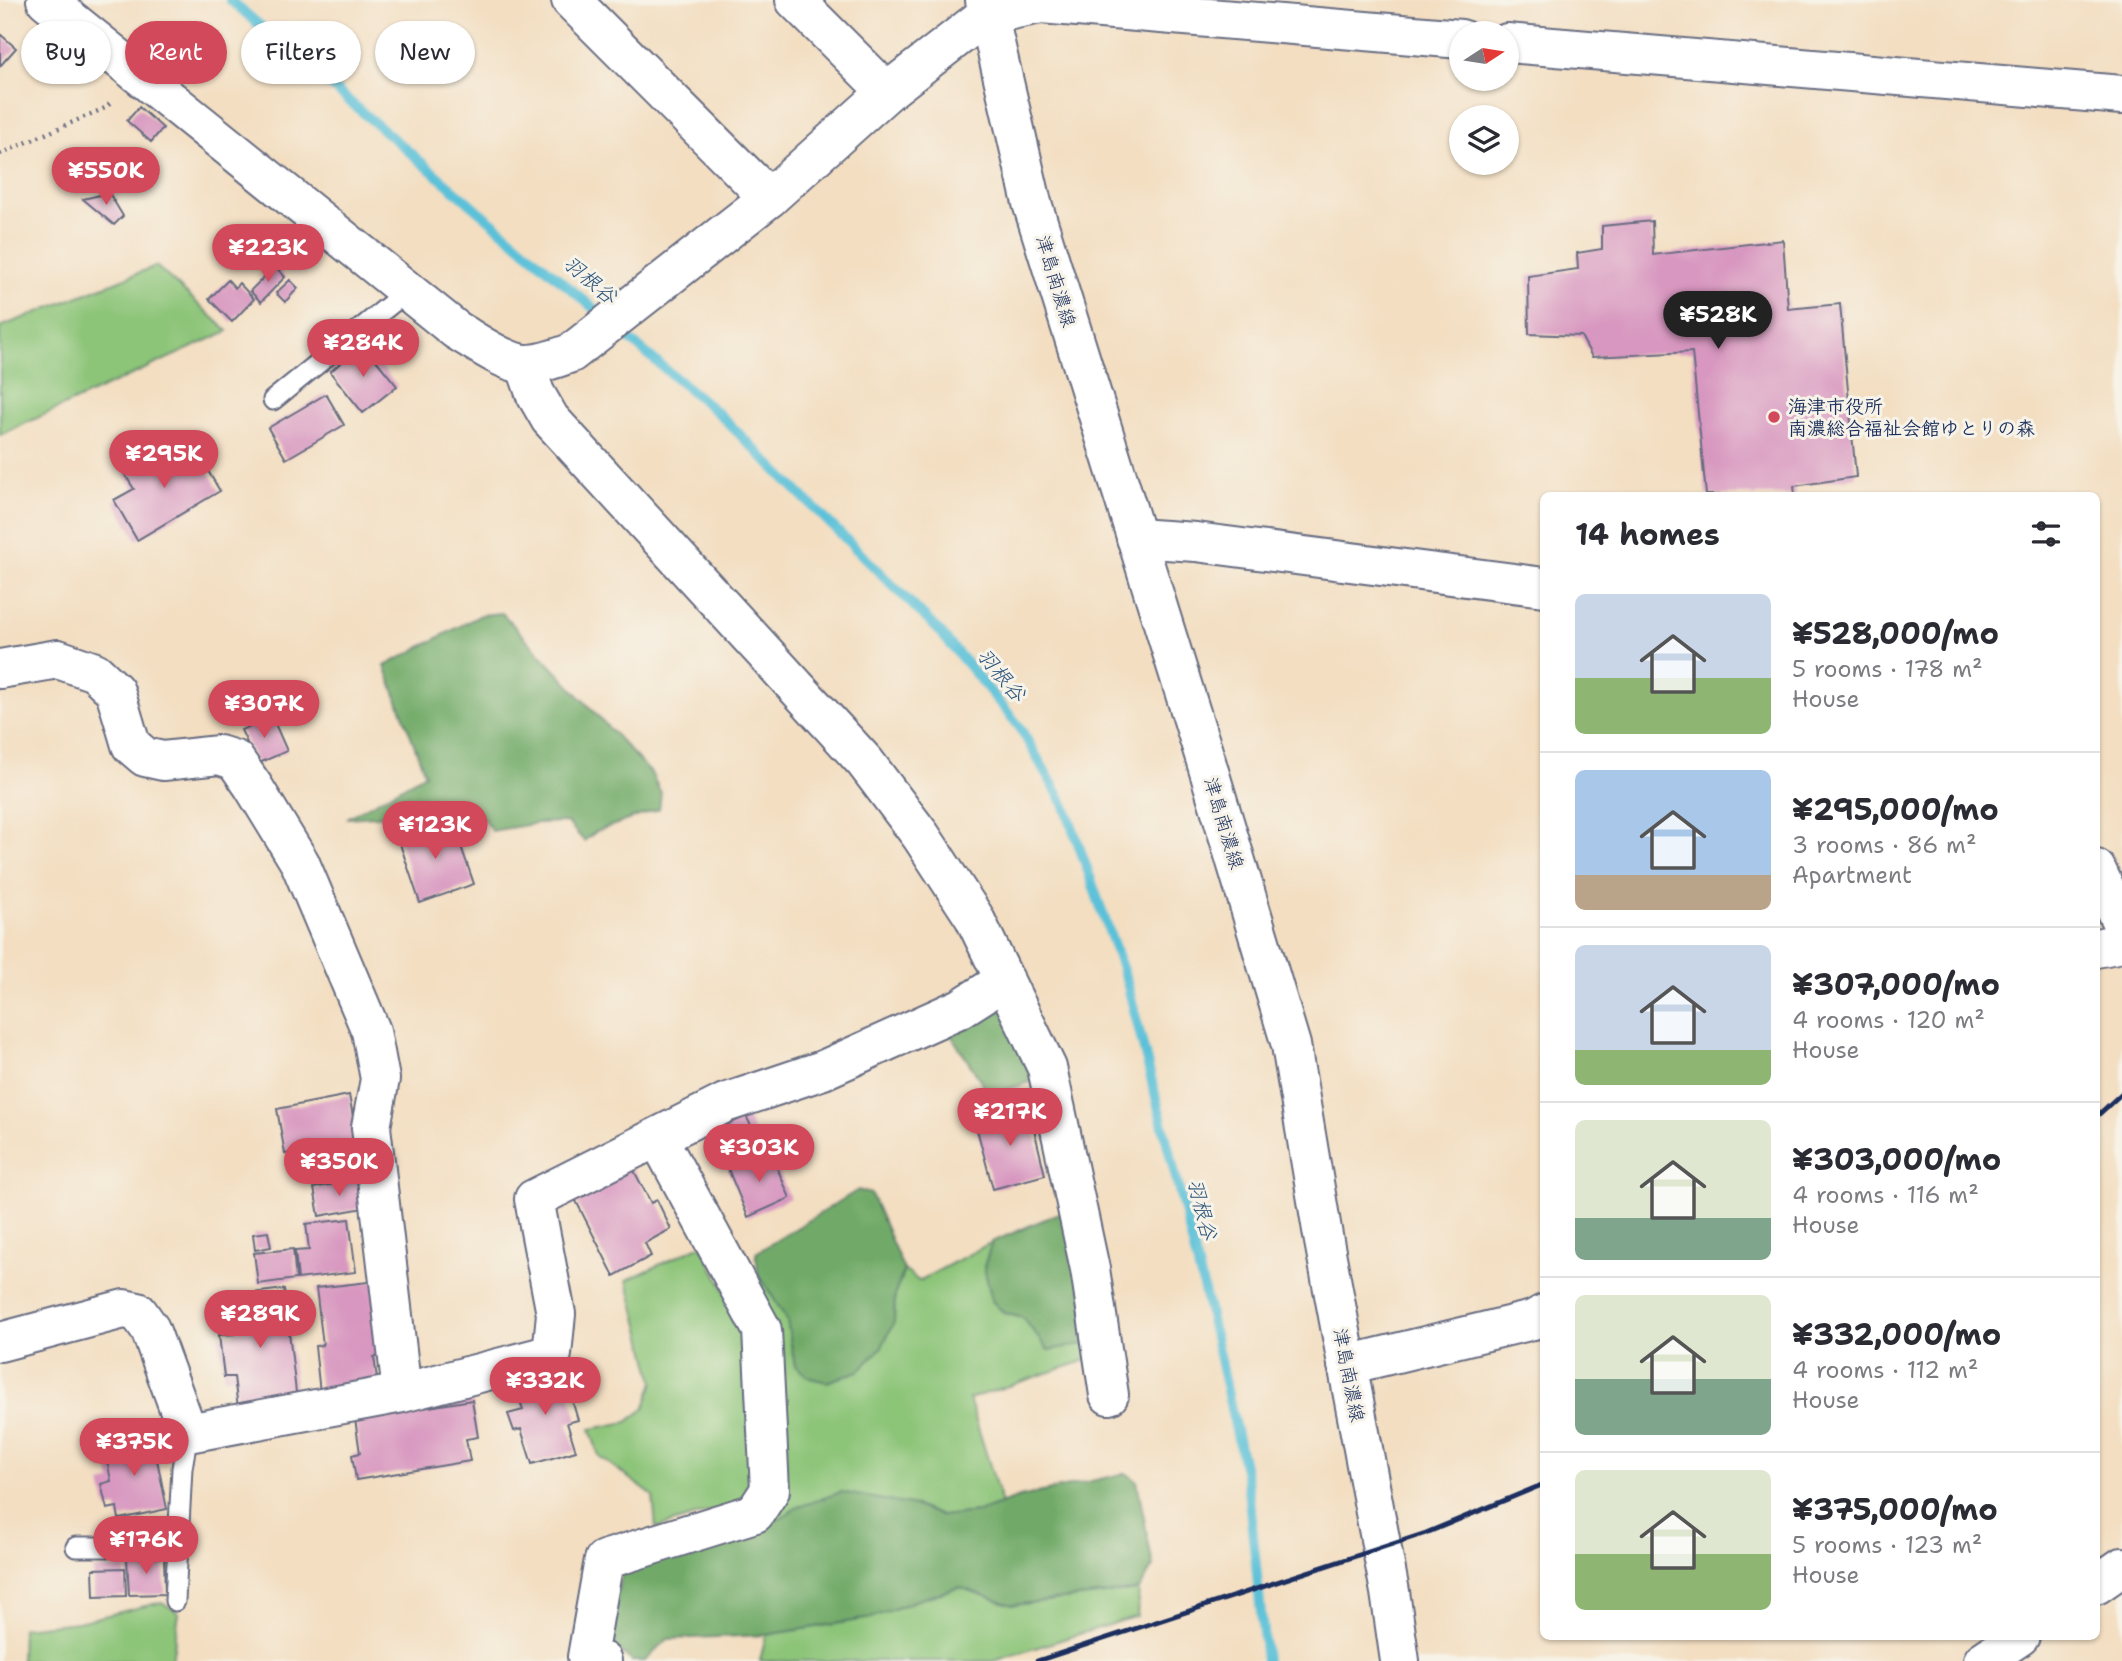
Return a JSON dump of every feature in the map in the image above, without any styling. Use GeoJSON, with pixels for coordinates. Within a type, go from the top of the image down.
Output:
{"type":"FeatureCollection","features":[{"type":"Feature","properties":{"kind":"street"},"geometry":{"type":"LineString","coordinates":[[46,0],[125,66]]}},
{"type":"Feature","properties":{"kind":"street"},"geometry":{"type":"LineString","coordinates":[[572,0],[769,198]]}},
{"type":"Feature","properties":{"kind":"street"},"geometry":{"type":"LineString","coordinates":[[795,0],[887,92]]}},
{"type":"Feature","properties":{"kind":"street"},"geometry":{"type":"LineString","coordinates":[[148,84],[456,330],[498,355],[525,364],[551,360],[571,353],[722,236],[769,198],[985,7],[1041,4],[1449,38]]}},
{"type":"Feature","properties":{"kind":"street","name":"津島南濃線"},"geometry":{"type":"LineString","coordinates":[[985,7],[1032,203],[1205,758],[1291,1045],[1390,1592],[1400,1661]]}},
{"type":"Feature","properties":{"kind":"street"},"geometry":{"type":"LineString","coordinates":[[1519,44],[2122,95]]}},
{"type":"Feature","properties":{"kind":"street"},"geometry":{"type":"LineString","coordinates":[[525,364],[550,419],[865,762],[921,836],[974,917],[1046,1068],[1090,1269],[1110,1395]]}},
{"type":"Feature","properties":{"kind":"street"},"geometry":{"type":"LineString","coordinates":[[1136,538],[1196,542],[1540,586]]}},
{"type":"Feature","properties":{"kind":"street"},"geometry":{"type":"LineString","coordinates":[[0,669],[58,659],[95,672],[115,691],[131,745],[145,757],[163,761],[219,755],[235,760],[300,863],[371,1031],[380,1079],[371,1127],[402,1393]]}},
{"type":"Feature","properties":{"kind":"street"},"geometry":{"type":"LineString","coordinates":[[2100,877],[2122,924]]}},
{"type":"Feature","properties":{"kind":"street"},"geometry":{"type":"LineString","coordinates":[[2100,947],[2122,943]]}},
{"type":"Feature","properties":{"kind":"street"},"geometry":{"type":"LineString","coordinates":[[0,1342],[124,1309],[138,1312],[150,1329],[188,1433],[402,1393],[552,1354],[556,1314],[534,1199],[725,1103],[823,1070],[961,1008],[1005,980]]}},
{"type":"Feature","properties":{"kind":"street"},"geometry":{"type":"LineString","coordinates":[[602,1661],[587,1657],[604,1560],[755,1513],[770,1490],[762,1330],[658,1138]]}},
{"type":"Feature","properties":{"kind":"street"},"geometry":{"type":"LineString","coordinates":[[1347,1365],[1540,1316]]}},
{"type":"Feature","properties":{"kind":"street"},"geometry":{"type":"LineString","coordinates":[[2100,1582],[2122,1567]]}},
{"type":"Feature","properties":{"kind":"street"},"geometry":{"type":"LineString","coordinates":[[1983,1661],[2014,1640]]}},
{"type":"Feature","properties":{"kind":"lane"},"geometry":{"type":"LineString","coordinates":[[273,400],[407,291]]}},
{"type":"Feature","properties":{"kind":"lane"},"geometry":{"type":"LineString","coordinates":[[175,1601],[182,1468],[188,1433]]}},
{"type":"Feature","properties":{"kind":"lane"},"geometry":{"type":"LineString","coordinates":[[76,1547],[177,1547]]}},
{"type":"Feature","properties":{"kind":"path"},"geometry":{"type":"LineString","coordinates":[[0,154],[105,108],[133,84]]}},
{"type":"Feature","properties":{"kind":"green space"},"geometry":{"type":"Polygon","coordinates":[[[156,266],[228,331],[0,435],[0,327],[156,266]]]}},
{"type":"Feature","properties":{"kind":"green space"},"geometry":{"type":"Polygon","coordinates":[[[502,613],[651,773],[661,793],[659,809],[597,831],[584,841],[567,822],[539,823],[492,831],[477,809],[347,818],[425,774],[385,666],[481,615],[502,613]]]}},
{"type":"Feature","properties":{"kind":"green space"},"geometry":{"type":"Polygon","coordinates":[[[985,1007],[1009,1008],[1040,1079],[990,1095],[947,1029],[985,1007]]]}},
{"type":"Feature","properties":{"kind":"green space"},"geometry":{"type":"Polygon","coordinates":[[[858,1190],[871,1194],[904,1270],[895,1294],[894,1322],[882,1347],[859,1371],[827,1382],[810,1378],[795,1366],[787,1320],[758,1273],[756,1253],[858,1190]]]}},
{"type":"Feature","properties":{"kind":"green space"},"geometry":{"type":"Polygon","coordinates":[[[1066,1210],[1091,1343],[1048,1350],[1023,1318],[1004,1313],[992,1301],[984,1267],[992,1242],[1066,1210]]]}},
{"type":"Feature","properties":{"kind":"green space"},"geometry":{"type":"Polygon","coordinates":[[[992,1242],[984,1267],[1004,1313],[1023,1318],[1048,1350],[1091,1343],[1093,1358],[969,1399],[1002,1504],[978,1512],[941,1516],[916,1506],[764,1528],[750,1279],[758,1273],[787,1320],[795,1366],[894,1322],[895,1294],[904,1270],[919,1281],[992,1242]]]}},
{"type":"Feature","properties":{"kind":"green space"},"geometry":{"type":"Polygon","coordinates":[[[701,1245],[749,1336],[751,1499],[656,1528],[653,1496],[599,1456],[590,1429],[627,1422],[644,1409],[654,1382],[627,1280],[701,1245]]]}},
{"type":"Feature","properties":{"kind":"green space"},"geometry":{"type":"Polygon","coordinates":[[[1126,1473],[1137,1481],[1153,1566],[1139,1590],[1012,1605],[959,1587],[871,1618],[766,1635],[668,1639],[645,1661],[632,1661],[604,1637],[622,1575],[653,1556],[764,1528],[798,1507],[841,1492],[916,1506],[941,1516],[978,1512],[1020,1497],[1126,1473]]]}},
{"type":"Feature","properties":{"kind":"green space"},"geometry":{"type":"Polygon","coordinates":[[[960,1587],[1012,1605],[1139,1590],[1137,1616],[994,1661],[760,1661],[766,1635],[871,1618],[960,1587]]]}},
{"type":"Feature","properties":{"kind":"green space"},"geometry":{"type":"Polygon","coordinates":[[[162,1602],[179,1613],[172,1661],[21,1661],[22,1628],[78,1622],[162,1602]]]}},
{"type":"Feature","properties":{"kind":"building"},"geometry":{"type":"Polygon","coordinates":[[[0,34],[16,48],[0,66],[0,34]]]}},
{"type":"Feature","properties":{"kind":"building"},"geometry":{"type":"Polygon","coordinates":[[[139,107],[163,128],[151,142],[127,121],[139,107]]]}},
{"type":"Feature","properties":{"kind":"building"},"geometry":{"type":"Polygon","coordinates":[[[109,193],[123,216],[114,225],[83,199],[109,193]]]}},
{"type":"Feature","properties":{"kind":"building","name":"海津市役所 南濃総合福祉会館ゆとりの森"},"geometry":{"type":"Polygon","coordinates":[[[1652,221],[1653,255],[1783,240],[1788,309],[1840,304],[1856,477],[1794,486],[1795,492],[1706,492],[1692,352],[1592,357],[1581,336],[1529,334],[1528,276],[1578,269],[1577,253],[1602,249],[1602,226],[1652,221]]]}},
{"type":"Feature","properties":{"kind":"building"},"geometry":{"type":"Polygon","coordinates":[[[275,266],[285,277],[261,302],[250,291],[275,266]]]}},
{"type":"Feature","properties":{"kind":"building"},"geometry":{"type":"Polygon","coordinates":[[[228,280],[235,288],[239,283],[254,299],[232,322],[209,299],[228,280]]]}},
{"type":"Feature","properties":{"kind":"building"},"geometry":{"type":"Polygon","coordinates":[[[290,280],[298,288],[285,302],[276,293],[290,280]]]}},
{"type":"Feature","properties":{"kind":"building"},"geometry":{"type":"Polygon","coordinates":[[[363,344],[397,386],[363,413],[330,372],[363,344]]]}},
{"type":"Feature","properties":{"kind":"building"},"geometry":{"type":"Polygon","coordinates":[[[326,394],[344,425],[286,459],[268,428],[326,394]]]}},
{"type":"Feature","properties":{"kind":"building"},"geometry":{"type":"Polygon","coordinates":[[[172,444],[182,460],[196,451],[220,491],[137,540],[114,500],[134,489],[124,473],[172,444]]]}},
{"type":"Feature","properties":{"kind":"building"},"geometry":{"type":"Polygon","coordinates":[[[272,717],[287,751],[257,764],[241,730],[272,717]]]}},
{"type":"Feature","properties":{"kind":"building"},"geometry":{"type":"Polygon","coordinates":[[[453,823],[474,884],[420,903],[397,835],[422,825],[425,832],[453,823]]]}},
{"type":"Feature","properties":{"kind":"building"},"geometry":{"type":"Polygon","coordinates":[[[1020,1091],[1025,1108],[991,1116],[990,1111],[976,1114],[974,1103],[1020,1091]]]}},
{"type":"Feature","properties":{"kind":"building"},"geometry":{"type":"Polygon","coordinates":[[[349,1095],[363,1171],[316,1180],[310,1150],[285,1154],[277,1109],[349,1095]]]}},
{"type":"Feature","properties":{"kind":"building"},"geometry":{"type":"Polygon","coordinates":[[[1029,1108],[1045,1175],[993,1189],[975,1122],[1029,1108]]]}},
{"type":"Feature","properties":{"kind":"building"},"geometry":{"type":"Polygon","coordinates":[[[746,1116],[762,1147],[726,1164],[712,1132],[746,1116]]]}},
{"type":"Feature","properties":{"kind":"building"},"geometry":{"type":"Polygon","coordinates":[[[770,1151],[790,1198],[748,1217],[728,1169],[770,1151]]]}},
{"type":"Feature","properties":{"kind":"building"},"geometry":{"type":"Polygon","coordinates":[[[632,1167],[651,1203],[657,1200],[671,1229],[645,1243],[651,1256],[614,1276],[574,1197],[632,1167]]]}},
{"type":"Feature","properties":{"kind":"building"},"geometry":{"type":"Polygon","coordinates":[[[359,1179],[364,1208],[319,1216],[314,1188],[359,1179]]]}},
{"type":"Feature","properties":{"kind":"building"},"geometry":{"type":"Polygon","coordinates":[[[349,1219],[356,1272],[298,1279],[295,1251],[309,1250],[306,1224],[349,1219]]]}},
{"type":"Feature","properties":{"kind":"building"},"geometry":{"type":"Polygon","coordinates":[[[268,1232],[271,1247],[255,1250],[253,1234],[268,1232]]]}},
{"type":"Feature","properties":{"kind":"building"},"geometry":{"type":"Polygon","coordinates":[[[293,1249],[296,1279],[258,1284],[254,1253],[293,1249]]]}},
{"type":"Feature","properties":{"kind":"building"},"geometry":{"type":"Polygon","coordinates":[[[377,1281],[386,1356],[374,1357],[378,1386],[320,1393],[315,1346],[323,1345],[316,1288],[377,1281]]]}},
{"type":"Feature","properties":{"kind":"building"},"geometry":{"type":"Polygon","coordinates":[[[284,1289],[297,1401],[238,1408],[234,1377],[224,1377],[219,1335],[234,1334],[229,1296],[284,1289]]]}},
{"type":"Feature","properties":{"kind":"building"},"geometry":{"type":"Polygon","coordinates":[[[563,1370],[578,1420],[567,1423],[576,1451],[532,1464],[521,1429],[514,1431],[508,1414],[523,1410],[515,1384],[563,1370]]]}},
{"type":"Feature","properties":{"kind":"building"},"geometry":{"type":"Polygon","coordinates":[[[472,1400],[478,1437],[466,1439],[470,1461],[356,1480],[352,1455],[360,1453],[355,1419],[472,1400]]]}},
{"type":"Feature","properties":{"kind":"building"},"geometry":{"type":"Polygon","coordinates":[[[152,1435],[167,1509],[119,1519],[117,1507],[107,1509],[101,1484],[111,1481],[104,1444],[152,1435]]]}},
{"type":"Feature","properties":{"kind":"building"},"geometry":{"type":"Polygon","coordinates":[[[164,1557],[165,1594],[129,1595],[127,1558],[164,1557]]]}},
{"type":"Feature","properties":{"kind":"building"},"geometry":{"type":"Polygon","coordinates":[[[125,1568],[126,1596],[94,1597],[93,1569],[125,1568]]]}},
{"type":"Feature","properties":{"kind":"waterway","name":"羽根谷"},"geometry":{"type":"LineString","coordinates":[[230,0],[604,317]]}},
{"type":"Feature","properties":{"kind":"waterway","name":"羽根谷"},"geometry":{"type":"LineString","coordinates":[[616,328],[719,414],[941,633],[1019,726],[1065,806],[1127,982],[1208,1306],[1247,1479],[1266,1661]]}},
{"type":"Feature","properties":{"kind":"railway"},"geometry":{"type":"LineString","coordinates":[[2100,1113],[2122,1093]]}},
{"type":"Feature","properties":{"kind":"railway"},"geometry":{"type":"LineString","coordinates":[[1037,1661],[1426,1533],[1540,1486]]}},
{"type":"Feature","properties":{"kind":"place","name":"海津市役所 南濃総合福祉会館ゆとりの森"},"geometry":{"type":"Point","coordinates":[1774,417]}}]}
